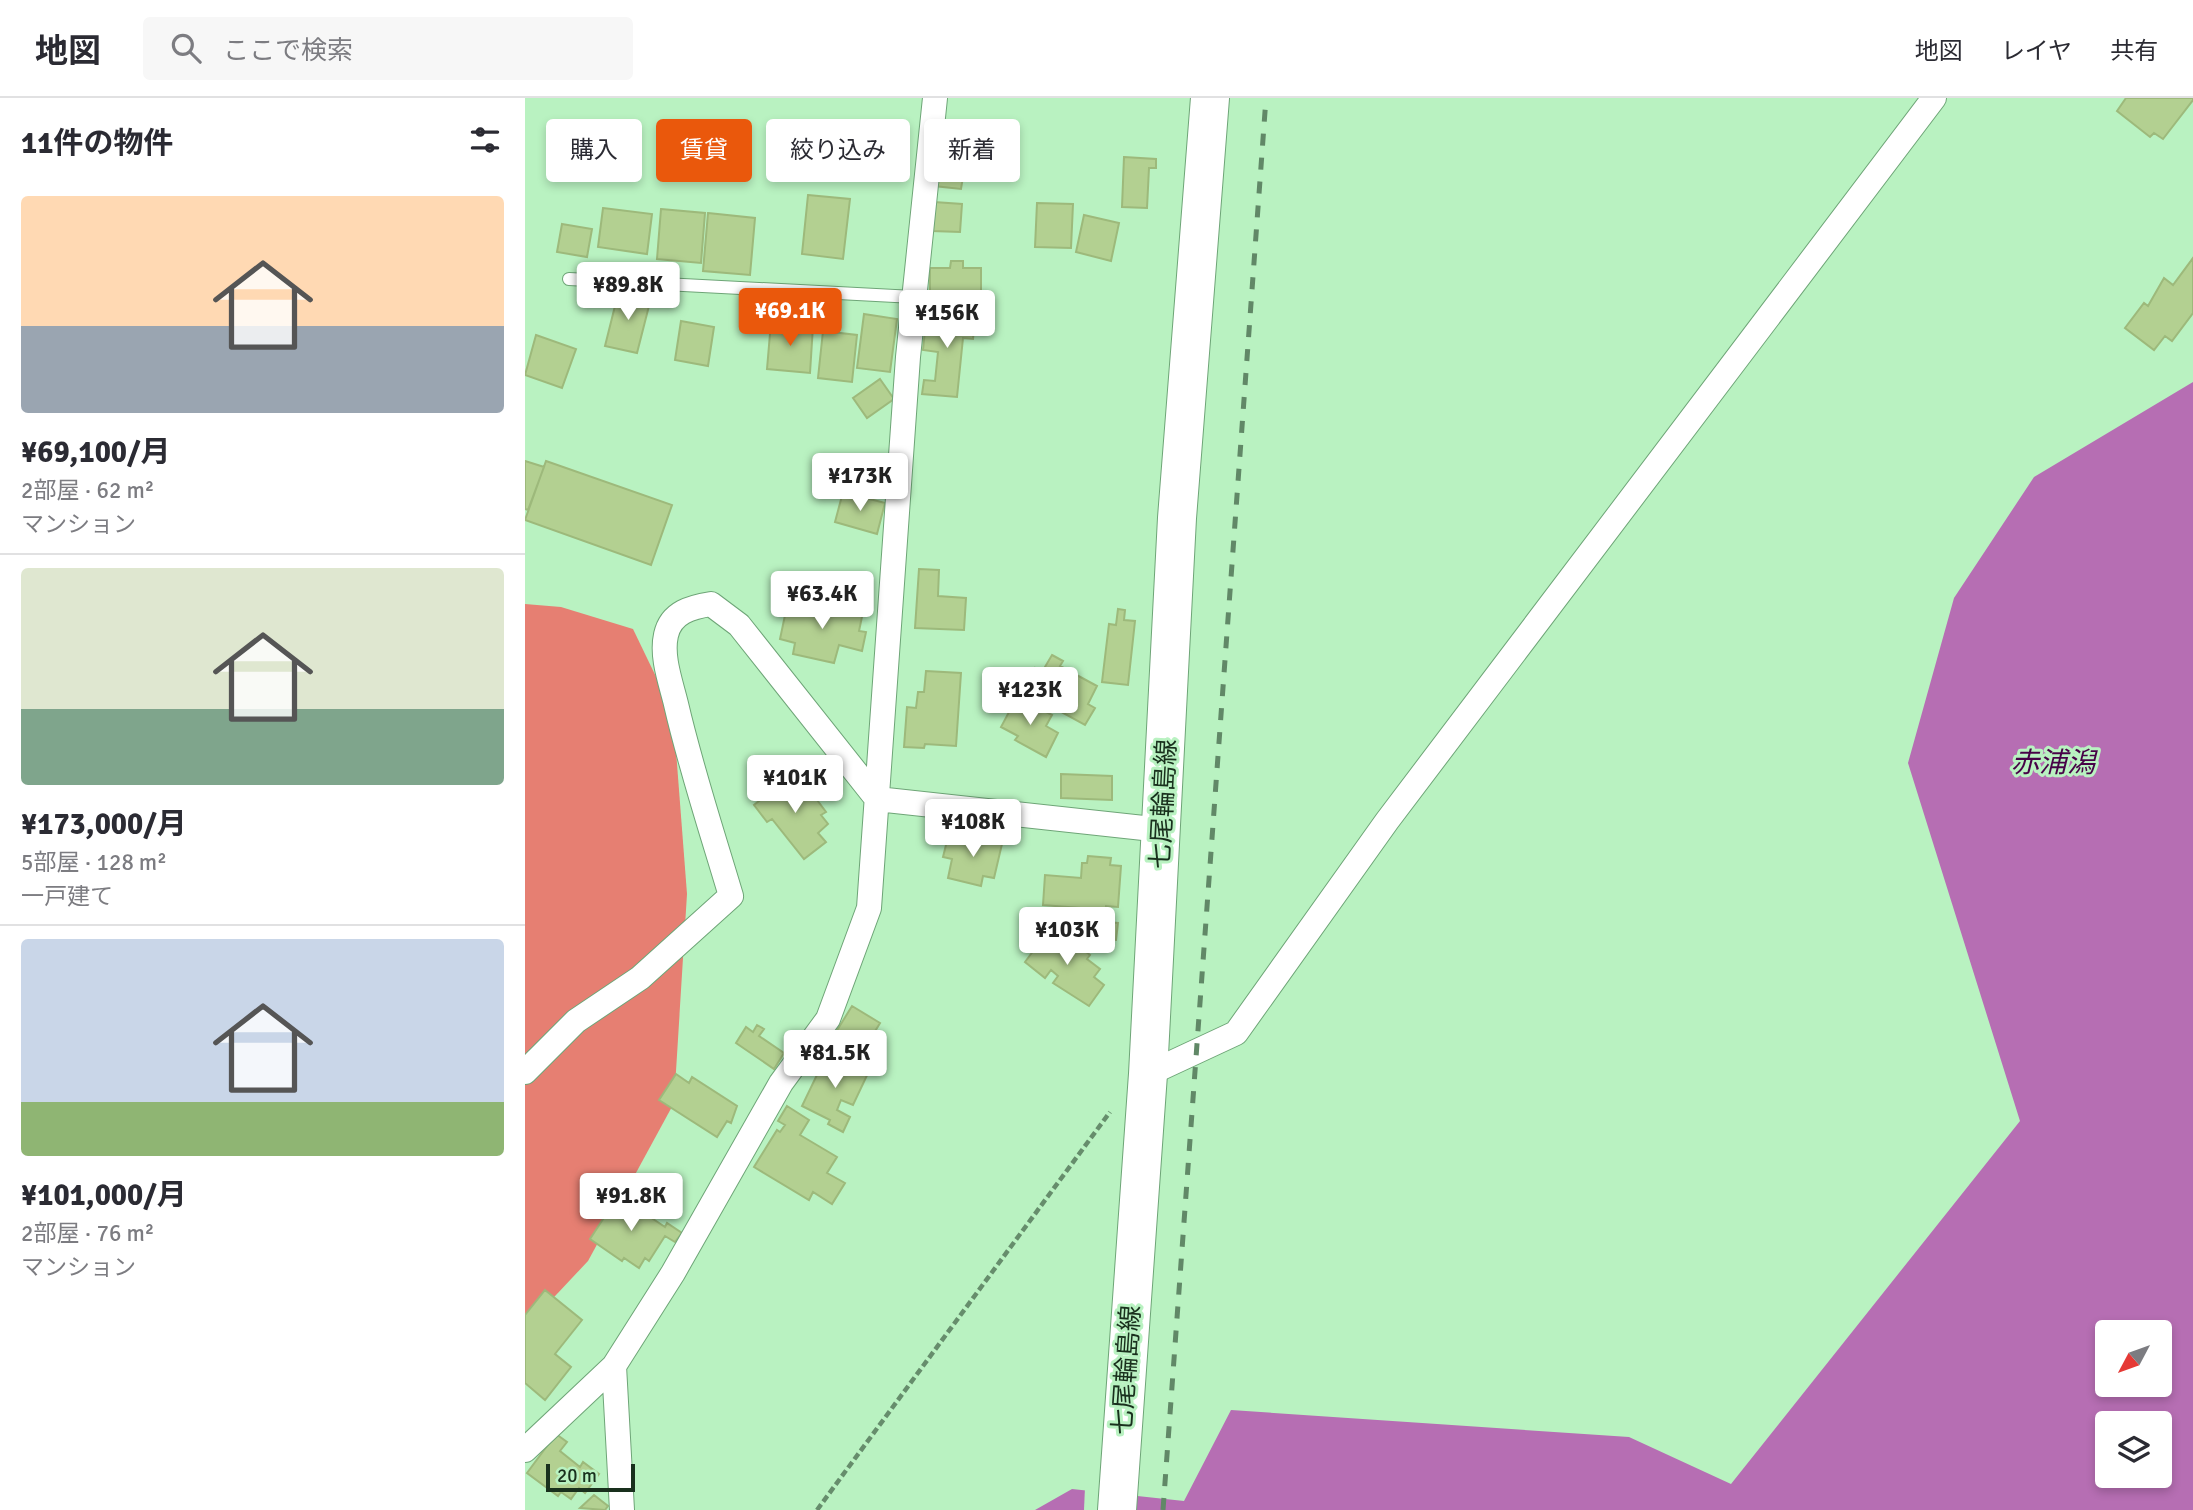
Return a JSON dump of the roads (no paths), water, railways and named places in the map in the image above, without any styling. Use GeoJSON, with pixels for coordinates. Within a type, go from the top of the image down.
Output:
{"type":"FeatureCollection","features":[{"type":"Feature","properties":{"kind":"main road","name":"七尾輪島線"},"geometry":{"type":"LineString","coordinates":[[1117,1499],[1148,1074],[1177,518],[1210,98]]}},
{"type":"Feature","properties":{"kind":"street"},"geometry":{"type":"LineString","coordinates":[[525,1450],[614,1366],[673,1273],[781,1083],[828,1019],[869,908],[914,297],[935,98]]}},
{"type":"Feature","properties":{"kind":"street"},"geometry":{"type":"LineString","coordinates":[[1148,1074],[1236,1033],[1387,821],[1934,98]]}},
{"type":"Feature","properties":{"kind":"street"},"geometry":{"type":"LineString","coordinates":[[525,1072],[576,1021],[641,978],[731,896],[691,766],[666,661],[666,634],[675,616],[693,607],[711,604],[739,625],[877,799],[1162,830]]}},
{"type":"Feature","properties":{"kind":"street"},"geometry":{"type":"LineString","coordinates":[[614,1366],[622,1510]]}},
{"type":"Feature","properties":{"kind":"lane"},"geometry":{"type":"LineString","coordinates":[[569,279],[914,297]]}},
{"type":"Feature","properties":{"kind":"water","name":"赤浦潟"},"geometry":{"type":"Polygon","coordinates":[[[2193,382],[2193,1510],[1035,1510],[1072,1489],[1184,1501],[1231,1410],[1629,1437],[1731,1484],[2020,1121],[1908,763],[1954,598],[2034,477],[2193,382]]]}},
{"type":"Feature","properties":{"kind":"railway"},"geometry":{"type":"LineString","coordinates":[[1163,1510],[1266,98]]}}]}
